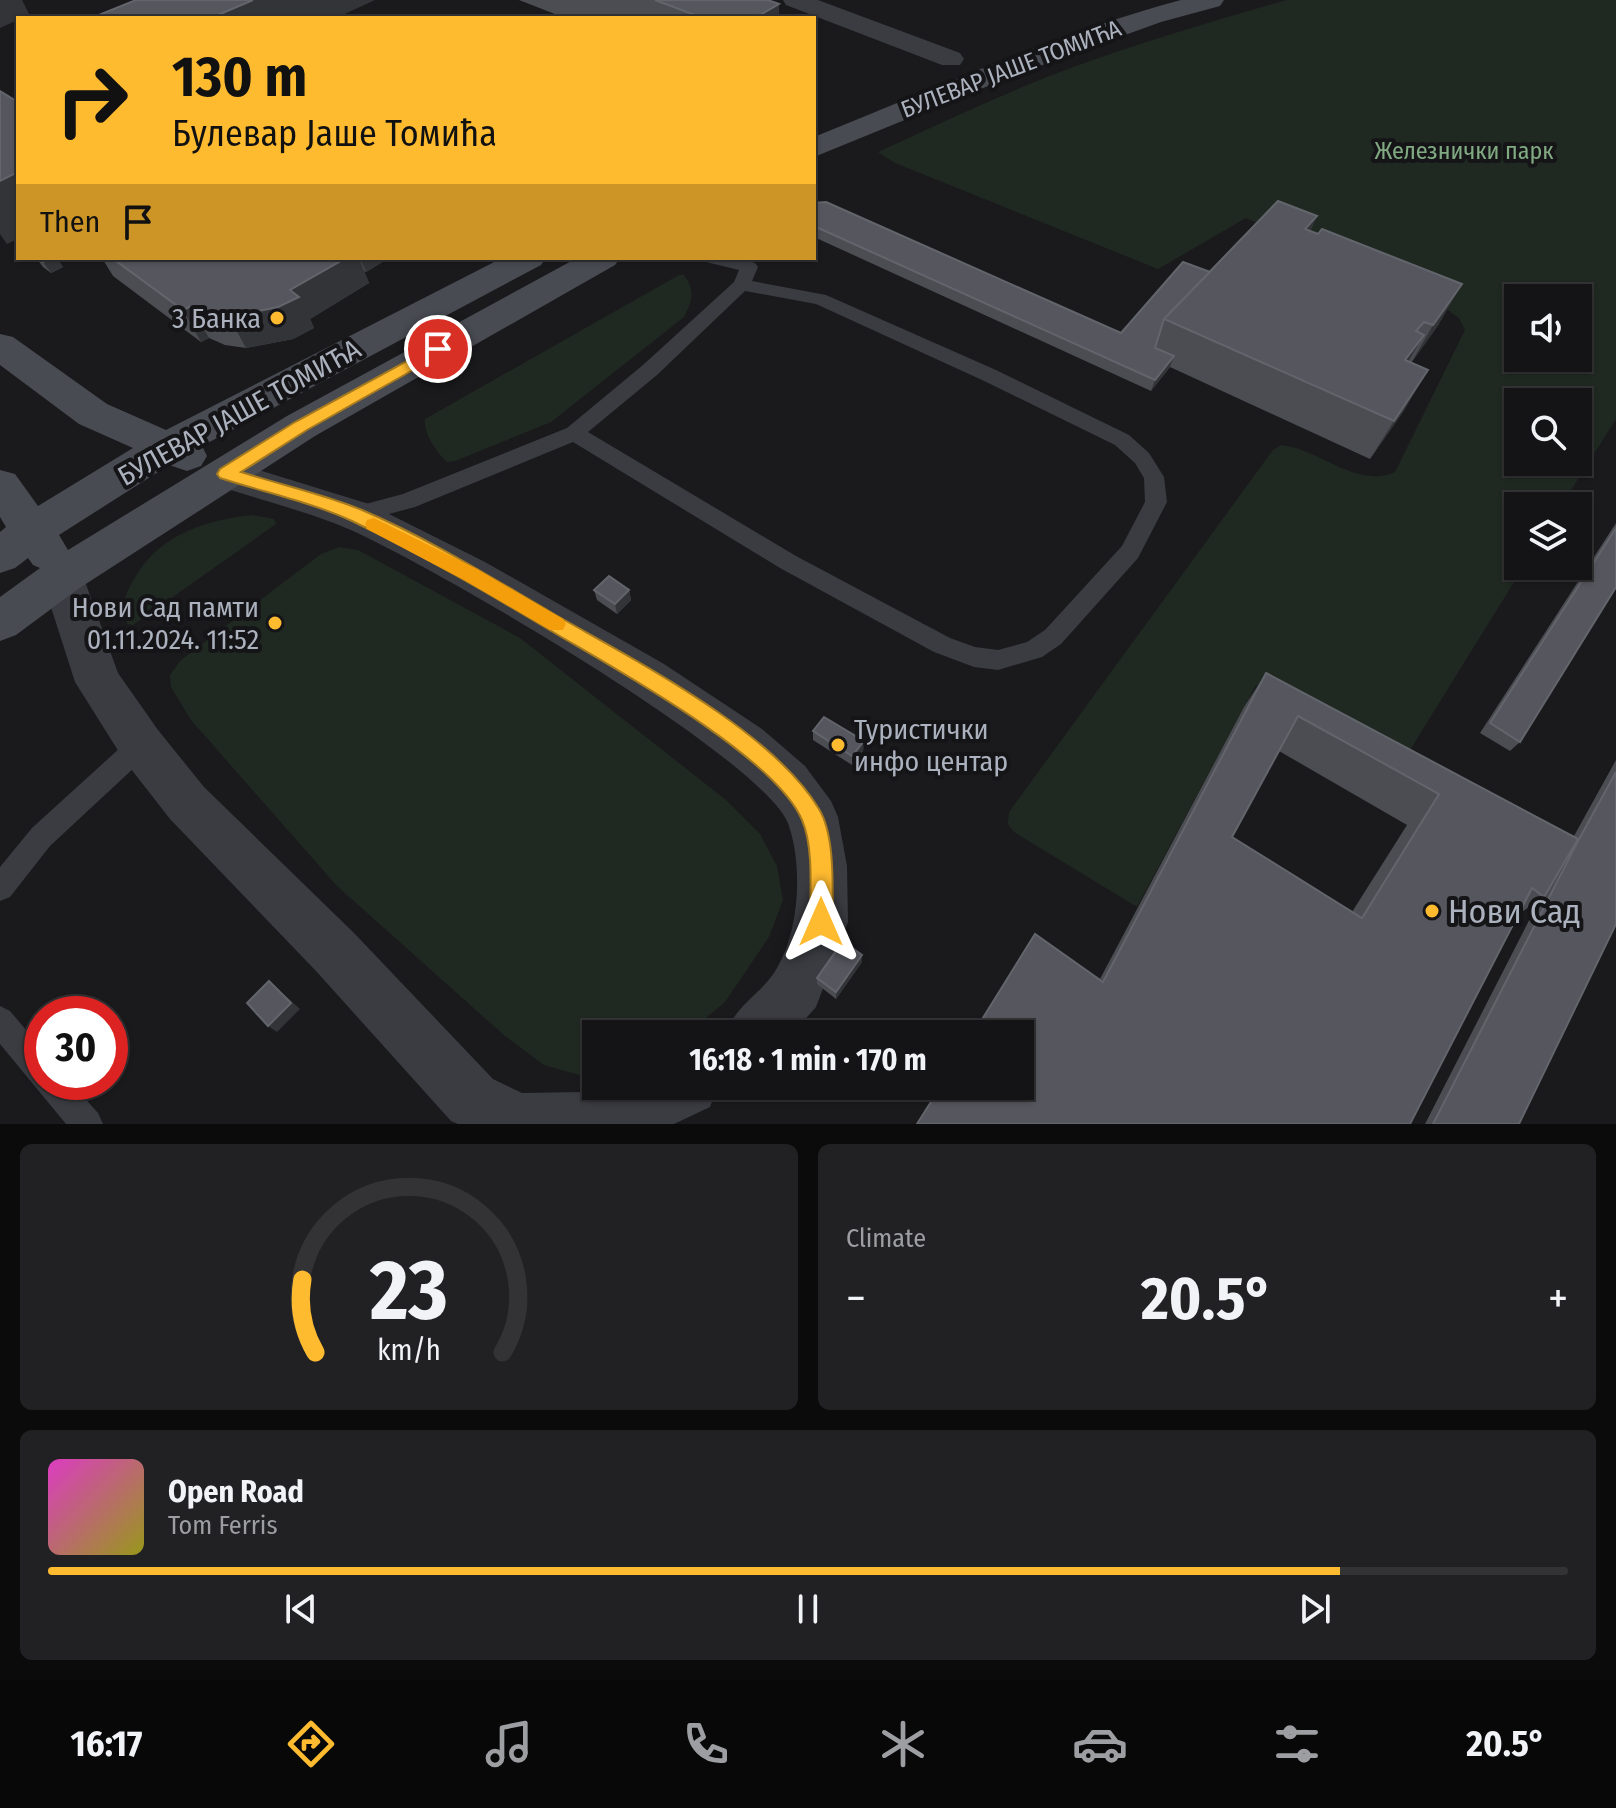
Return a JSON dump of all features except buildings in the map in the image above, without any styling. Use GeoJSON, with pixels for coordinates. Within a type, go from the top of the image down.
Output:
{"type":"FeatureCollection","features":[{"type":"Feature","properties":{"kind":"main road","name":"БУЛЕВАР ЈАШЕ ТОМИЋА"},"geometry":{"type":"LineString","coordinates":[[1001,42],[1127,0]]}},
{"type":"Feature","properties":{"kind":"main road","name":"БУЛЕВАР ЈАШЕ ТОМИЋА"},"geometry":{"type":"LineString","coordinates":[[816,147],[992,73],[1152,16],[1211,0]]}},
{"type":"Feature","properties":{"kind":"main road","name":"БУЛЕВАР ЈАШЕ ТОМИЋА"},"geometry":{"type":"LineString","coordinates":[[910,76],[961,55]]}},
{"type":"Feature","properties":{"kind":"main road","name":"БУЛЕВАР ЈАШЕ ТОМИЋА"},"geometry":{"type":"LineString","coordinates":[[0,556],[34,529],[167,447],[525,260]]}},
{"type":"Feature","properties":{"kind":"main road","name":"БУЛЕВАР ЈАШЕ ТОМИЋА"},"geometry":{"type":"LineString","coordinates":[[0,622],[62,576],[325,412],[599,260]]}},
{"type":"Feature","properties":{"kind":"main road"},"geometry":{"type":"LineString","coordinates":[[0,346],[93,414],[226,474]]}},
{"type":"Feature","properties":{"kind":"main road"},"geometry":{"type":"LineString","coordinates":[[0,485],[34,529],[62,576]]}},
{"type":"Feature","properties":{"kind":"street"},"geometry":{"type":"LineString","coordinates":[[795,0],[961,55]]}},
{"type":"Feature","properties":{"kind":"street"},"geometry":{"type":"LineString","coordinates":[[226,474],[355,515],[470,574],[648,678],[745,744],[788,782],[813,817],[821,866],[821,922],[797,988],[766,1020]]}},
{"type":"Feature","properties":{"kind":"street"},"geometry":{"type":"LineString","coordinates":[[62,576],[98,682],[141,745],[187,803],[335,952],[472,1100],[519,1123],[585,1122],[641,1109],[660,1100]]}},
{"type":"Feature","properties":{"kind":"lane"},"geometry":{"type":"LineString","coordinates":[[355,515],[408,501],[574,433],[650,370],[742,284],[749,267],[720,260]]}},
{"type":"Feature","properties":{"kind":"lane"},"geometry":{"type":"LineString","coordinates":[[574,433],[788,562],[942,645],[974,657],[998,660],[1034,650],[1053,637],[1130,552],[1156,502],[1154,477],[1142,458],[1122,440],[989,375],[820,299],[742,284]]}},
{"type":"Feature","properties":{"kind":"lane"},"geometry":{"type":"LineString","coordinates":[[0,888],[52,825],[141,745]]}},
{"type":"Feature","properties":{"kind":"lane"},"geometry":{"type":"LineString","coordinates":[[0,1021],[24,1050]]}},
{"type":"Feature","properties":{"kind":"lane"},"geometry":{"type":"LineString","coordinates":[[66,1100],[87,1124]]}},
{"type":"Feature","properties":{"kind":"green space","name":"Железнички парк"},"geometry":{"type":"Polygon","coordinates":[[[1287,0],[1616,0],[1616,419],[1592,457],[1592,388],[1504,388],[1504,476],[1580,476],[1570,492],[1504,492],[1504,580],[1515,580],[1405,758],[1256,685],[1137,907],[1014,832],[1008,824],[1009,812],[1273,450],[1281,445],[1295,448],[1366,476],[1395,472],[1465,330],[1459,318],[1445,308],[1246,218],[1158,269],[895,163],[878,152],[1001,96],[1154,39],[1287,0]]]}},
{"type":"Feature","properties":{"kind":"green space"},"geometry":{"type":"Polygon","coordinates":[[[679,275],[684,275],[691,291],[691,301],[684,317],[551,422],[455,461],[447,462],[435,448],[428,436],[425,419],[679,275]]]}},
{"type":"Feature","properties":{"kind":"green space"},"geometry":{"type":"Polygon","coordinates":[[[252,515],[274,519],[276,524],[133,625],[127,624],[127,592],[139,571],[161,547],[204,525],[252,515]]]}},
{"type":"Feature","properties":{"kind":"green space"},"geometry":{"type":"Polygon","coordinates":[[[339,547],[358,550],[520,638],[726,800],[760,834],[777,866],[783,900],[769,937],[725,1002],[704,1020],[582,1020],[582,1076],[544,1065],[505,1036],[337,886],[191,720],[171,687],[170,675],[181,660],[321,554],[339,547]]]}},
{"type":"Feature","properties":{"kind":"slow traffic"},"geometry":{"type":"LineString","coordinates":[[374,524],[470,574],[556,624]]}},
{"type":"Feature","properties":{"kind":"place","name":"3 Банка"},"geometry":{"type":"Point","coordinates":[277,318]}},
{"type":"Feature","properties":{"kind":"place","name":"Нови Сад памти 01.11.2024. 11:52"},"geometry":{"type":"Point","coordinates":[275,623]}},
{"type":"Feature","properties":{"kind":"place","name":"Туристички инфо центар"},"geometry":{"type":"Point","coordinates":[838,745]}},
{"type":"Feature","properties":{"kind":"place","name":"Нови Сад"},"geometry":{"type":"Point","coordinates":[1432,911]}},
{"type":"Feature","properties":{"kind":"route"},"geometry":{"type":"LineString","coordinates":[[438,349],[301,426],[226,474],[355,515],[470,574],[648,678],[745,744],[788,782],[813,817],[821,866],[821,922]]}}]}
